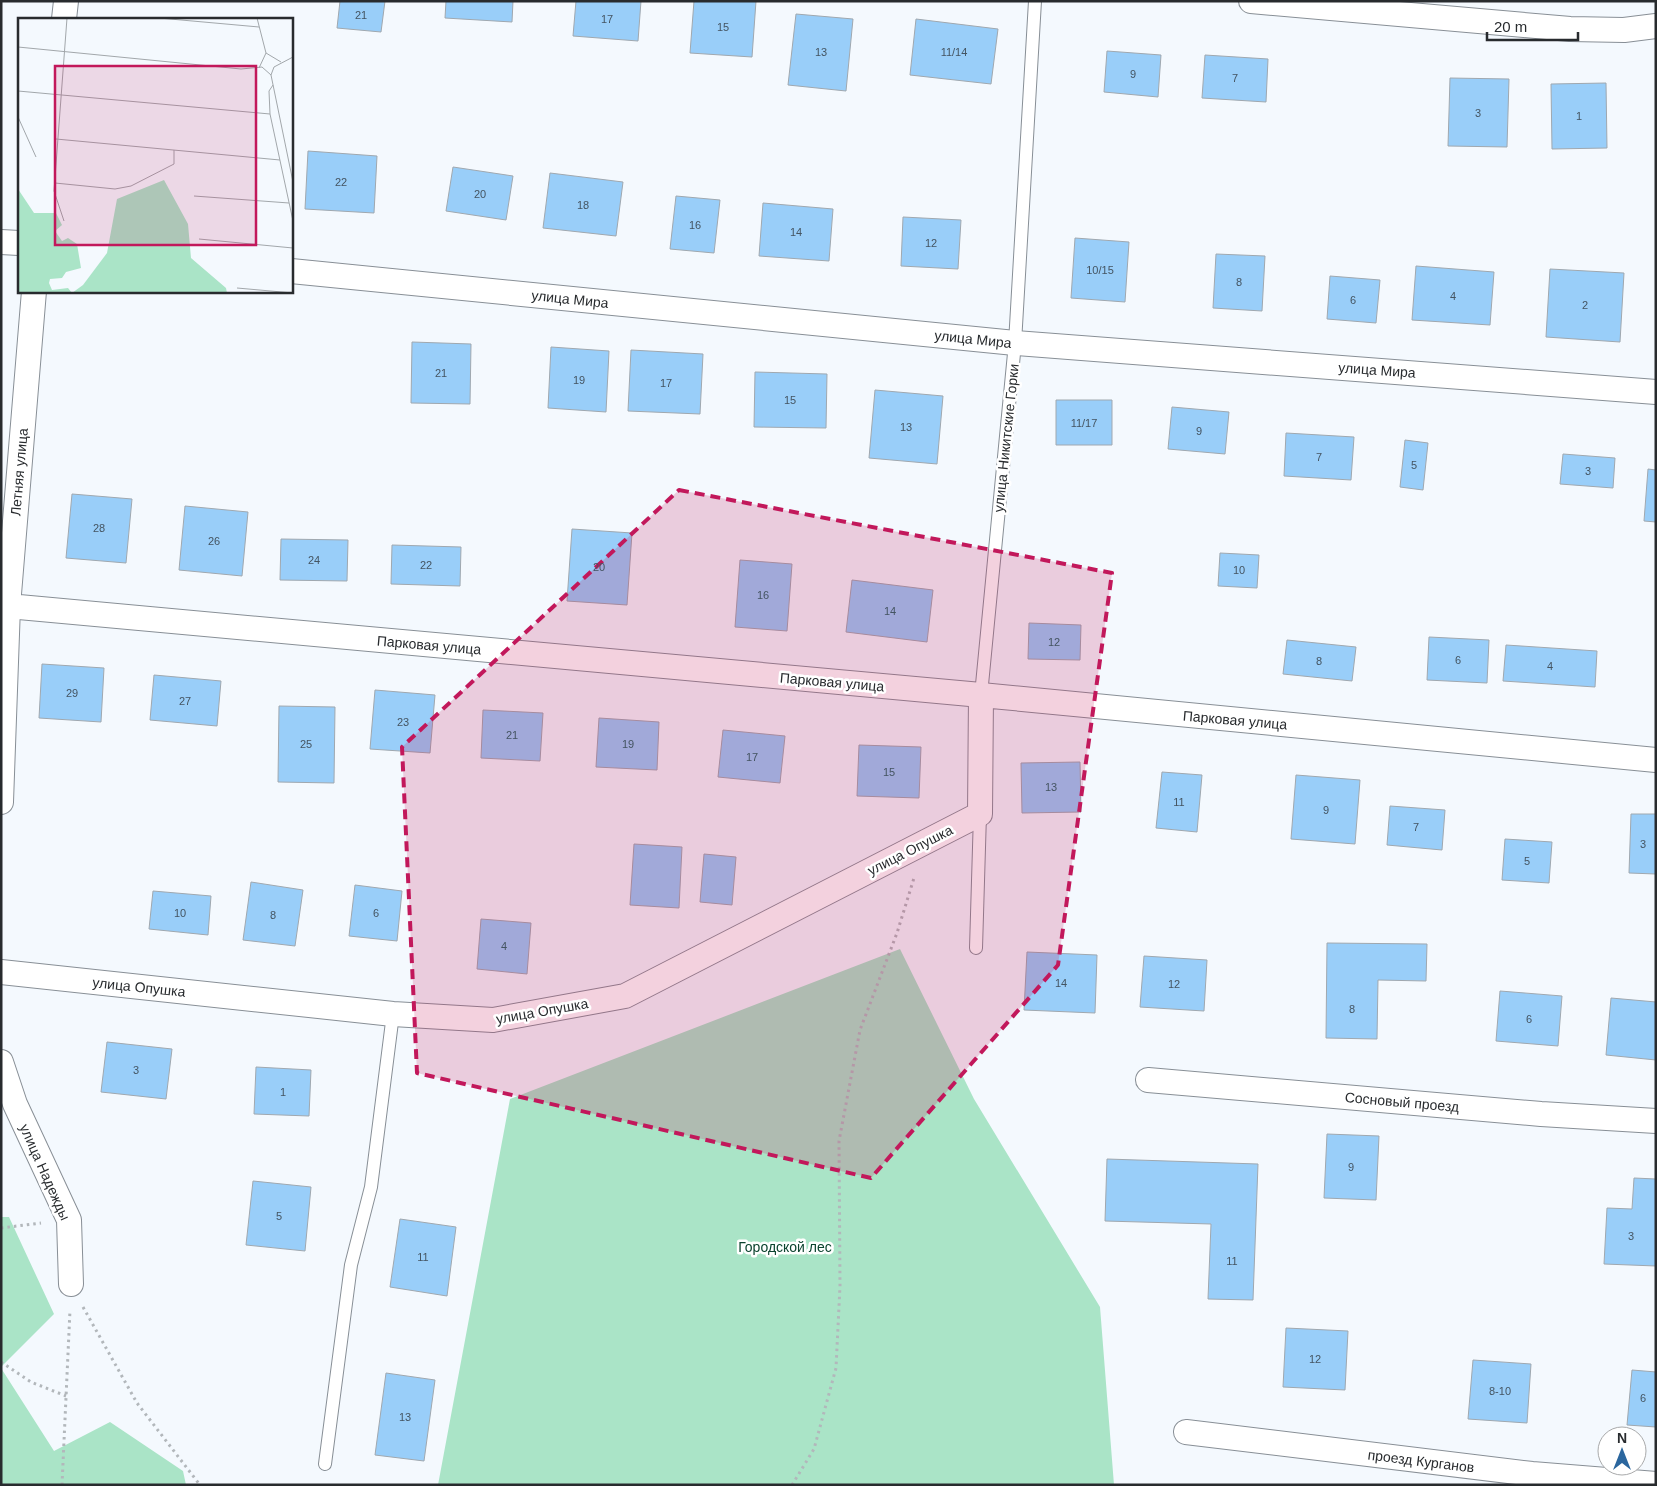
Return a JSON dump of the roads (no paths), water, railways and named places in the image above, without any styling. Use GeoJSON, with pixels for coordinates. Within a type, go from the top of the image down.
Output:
{"type":"FeatureCollection","features":[{"type":"Feature","properties":{"kind":"street"},"geometry":{"type":"LineString","coordinates":[[64,18],[66,1]]}},
{"type":"Feature","properties":{"kind":"street"},"geometry":{"type":"LineString","coordinates":[[1251,1],[1570,29],[1624,30],[1656,26]]}},
{"type":"Feature","properties":{"kind":"street"},"geometry":{"type":"LineString","coordinates":[[1,242],[18,243]]}},
{"type":"Feature","properties":{"kind":"street","name":"улица Мира"},"geometry":{"type":"LineString","coordinates":[[292,271],[1015,343],[1656,392]]}},
{"type":"Feature","properties":{"kind":"street","name":"Летняя улица"},"geometry":{"type":"LineString","coordinates":[[1,802],[8,606],[34,292]]}},
{"type":"Feature","properties":{"kind":"street","name":"Парковая улица"},"geometry":{"type":"LineString","coordinates":[[8,606],[981,695],[1656,760]]}},
{"type":"Feature","properties":{"kind":"street","name":"улица Никитские Горки"},"geometry":{"type":"LineString","coordinates":[[980,814],[981,695]]}},
{"type":"Feature","properties":{"kind":"street","name":"улица Опушка"},"geometry":{"type":"LineString","coordinates":[[1,972],[393,1014],[493,1020],[625,996],[980,814]]}},
{"type":"Feature","properties":{"kind":"street","name":"улица Надежды"},"geometry":{"type":"LineString","coordinates":[[1,1062],[15,1104],[69,1220],[71,1284]]}},
{"type":"Feature","properties":{"kind":"street","name":"Сосновый проезд"},"geometry":{"type":"LineString","coordinates":[[1148,1080],[1532,1113],[1656,1121]]}},
{"type":"Feature","properties":{"kind":"street","name":"проезд Курганов"},"geometry":{"type":"LineString","coordinates":[[1186,1432],[1532,1474],[1656,1484]]}},
{"type":"Feature","properties":{"kind":"lane","name":"улица Никитские Горки"},"geometry":{"type":"LineString","coordinates":[[981,695],[1015,343],[1035,1]]}},
{"type":"Feature","properties":{"kind":"lane"},"geometry":{"type":"LineString","coordinates":[[976,948],[980,814]]}},
{"type":"Feature","properties":{"kind":"lane"},"geometry":{"type":"LineString","coordinates":[[325,1464],[351,1265],[371,1187],[393,1014]]}},
{"type":"Feature","properties":{"kind":"park label","name":"Городской лес"},"geometry":{"type":"Point","coordinates":[785,1247]}}]}
